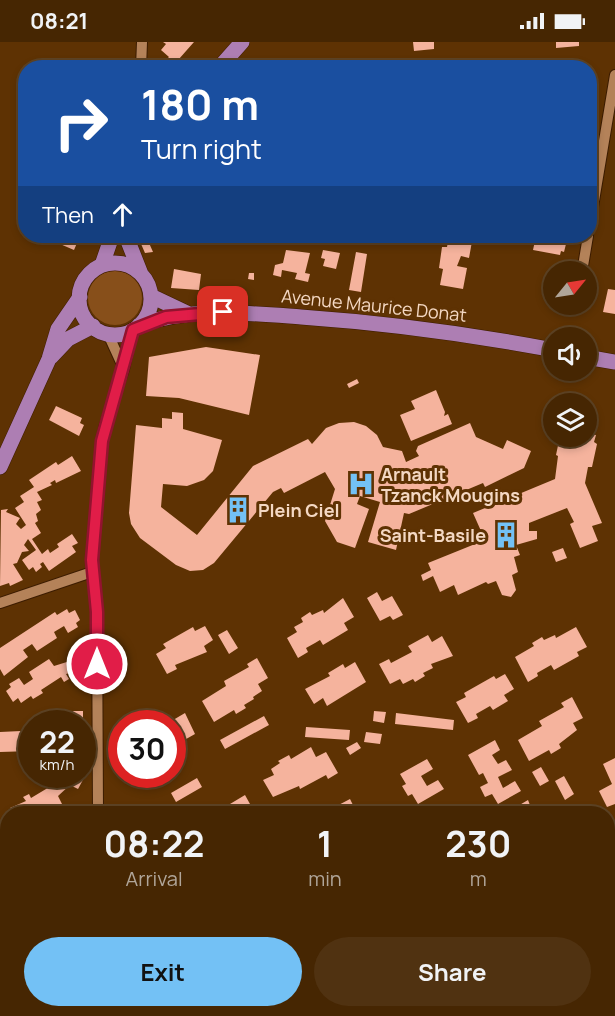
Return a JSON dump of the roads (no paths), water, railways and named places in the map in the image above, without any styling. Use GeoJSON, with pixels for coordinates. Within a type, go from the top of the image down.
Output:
{"type":"FeatureCollection","features":[{"type":"Feature","properties":{"kind":"main road"},"geometry":{"type":"LineString","coordinates":[[226,60],[242,42]]}},
{"type":"Feature","properties":{"kind":"main road"},"geometry":{"type":"LineString","coordinates":[[0,467],[49,359],[58,329],[80,297],[86,278],[102,265],[110,243]]}},
{"type":"Feature","properties":{"kind":"main road"},"geometry":{"type":"LineString","coordinates":[[129,243],[151,296],[146,317],[136,328]]}},
{"type":"Feature","properties":{"kind":"main road"},"geometry":{"type":"LineString","coordinates":[[102,265],[123,264],[141,274]]}},
{"type":"Feature","properties":{"kind":"main road"},"geometry":{"type":"LineString","coordinates":[[151,296],[189,314]]}},
{"type":"Feature","properties":{"kind":"main road"},"geometry":{"type":"LineString","coordinates":[[80,297],[85,318],[93,326],[108,334],[189,314]]}},
{"type":"Feature","properties":{"kind":"main road","name":"Avenue Maurice Donat"},"geometry":{"type":"LineString","coordinates":[[189,314],[251,313],[414,327],[543,348]]}},
{"type":"Feature","properties":{"kind":"main road"},"geometry":{"type":"LineString","coordinates":[[49,359],[68,339],[93,326]]}},
{"type":"Feature","properties":{"kind":"main road"},"geometry":{"type":"LineString","coordinates":[[597,359],[615,362]]}},
{"type":"Feature","properties":{"kind":"street"},"geometry":{"type":"LineString","coordinates":[[141,60],[142,42]]}},
{"type":"Feature","properties":{"kind":"street"},"geometry":{"type":"LineString","coordinates":[[597,183],[615,75]]}},
{"type":"Feature","properties":{"kind":"street"},"geometry":{"type":"LineString","coordinates":[[584,261],[587,243]]}},
{"type":"Feature","properties":{"kind":"street"},"geometry":{"type":"LineString","coordinates":[[98,806],[97,612],[92,572],[102,441],[136,328]]}},
{"type":"Feature","properties":{"kind":"street"},"geometry":{"type":"LineString","coordinates":[[108,334],[124,369]]}},
{"type":"Feature","properties":{"kind":"street"},"geometry":{"type":"LineString","coordinates":[[0,603],[92,572]]}},
{"type":"Feature","properties":{"kind":"place","name":"Arnault Tzanck Mougins"},"geometry":{"type":"Point","coordinates":[361,484]}},
{"type":"Feature","properties":{"kind":"place","name":"Plein Ciel"},"geometry":{"type":"Point","coordinates":[238,510]}},
{"type":"Feature","properties":{"kind":"place","name":"Saint-Basile"},"geometry":{"type":"Point","coordinates":[506,535]}}]}
